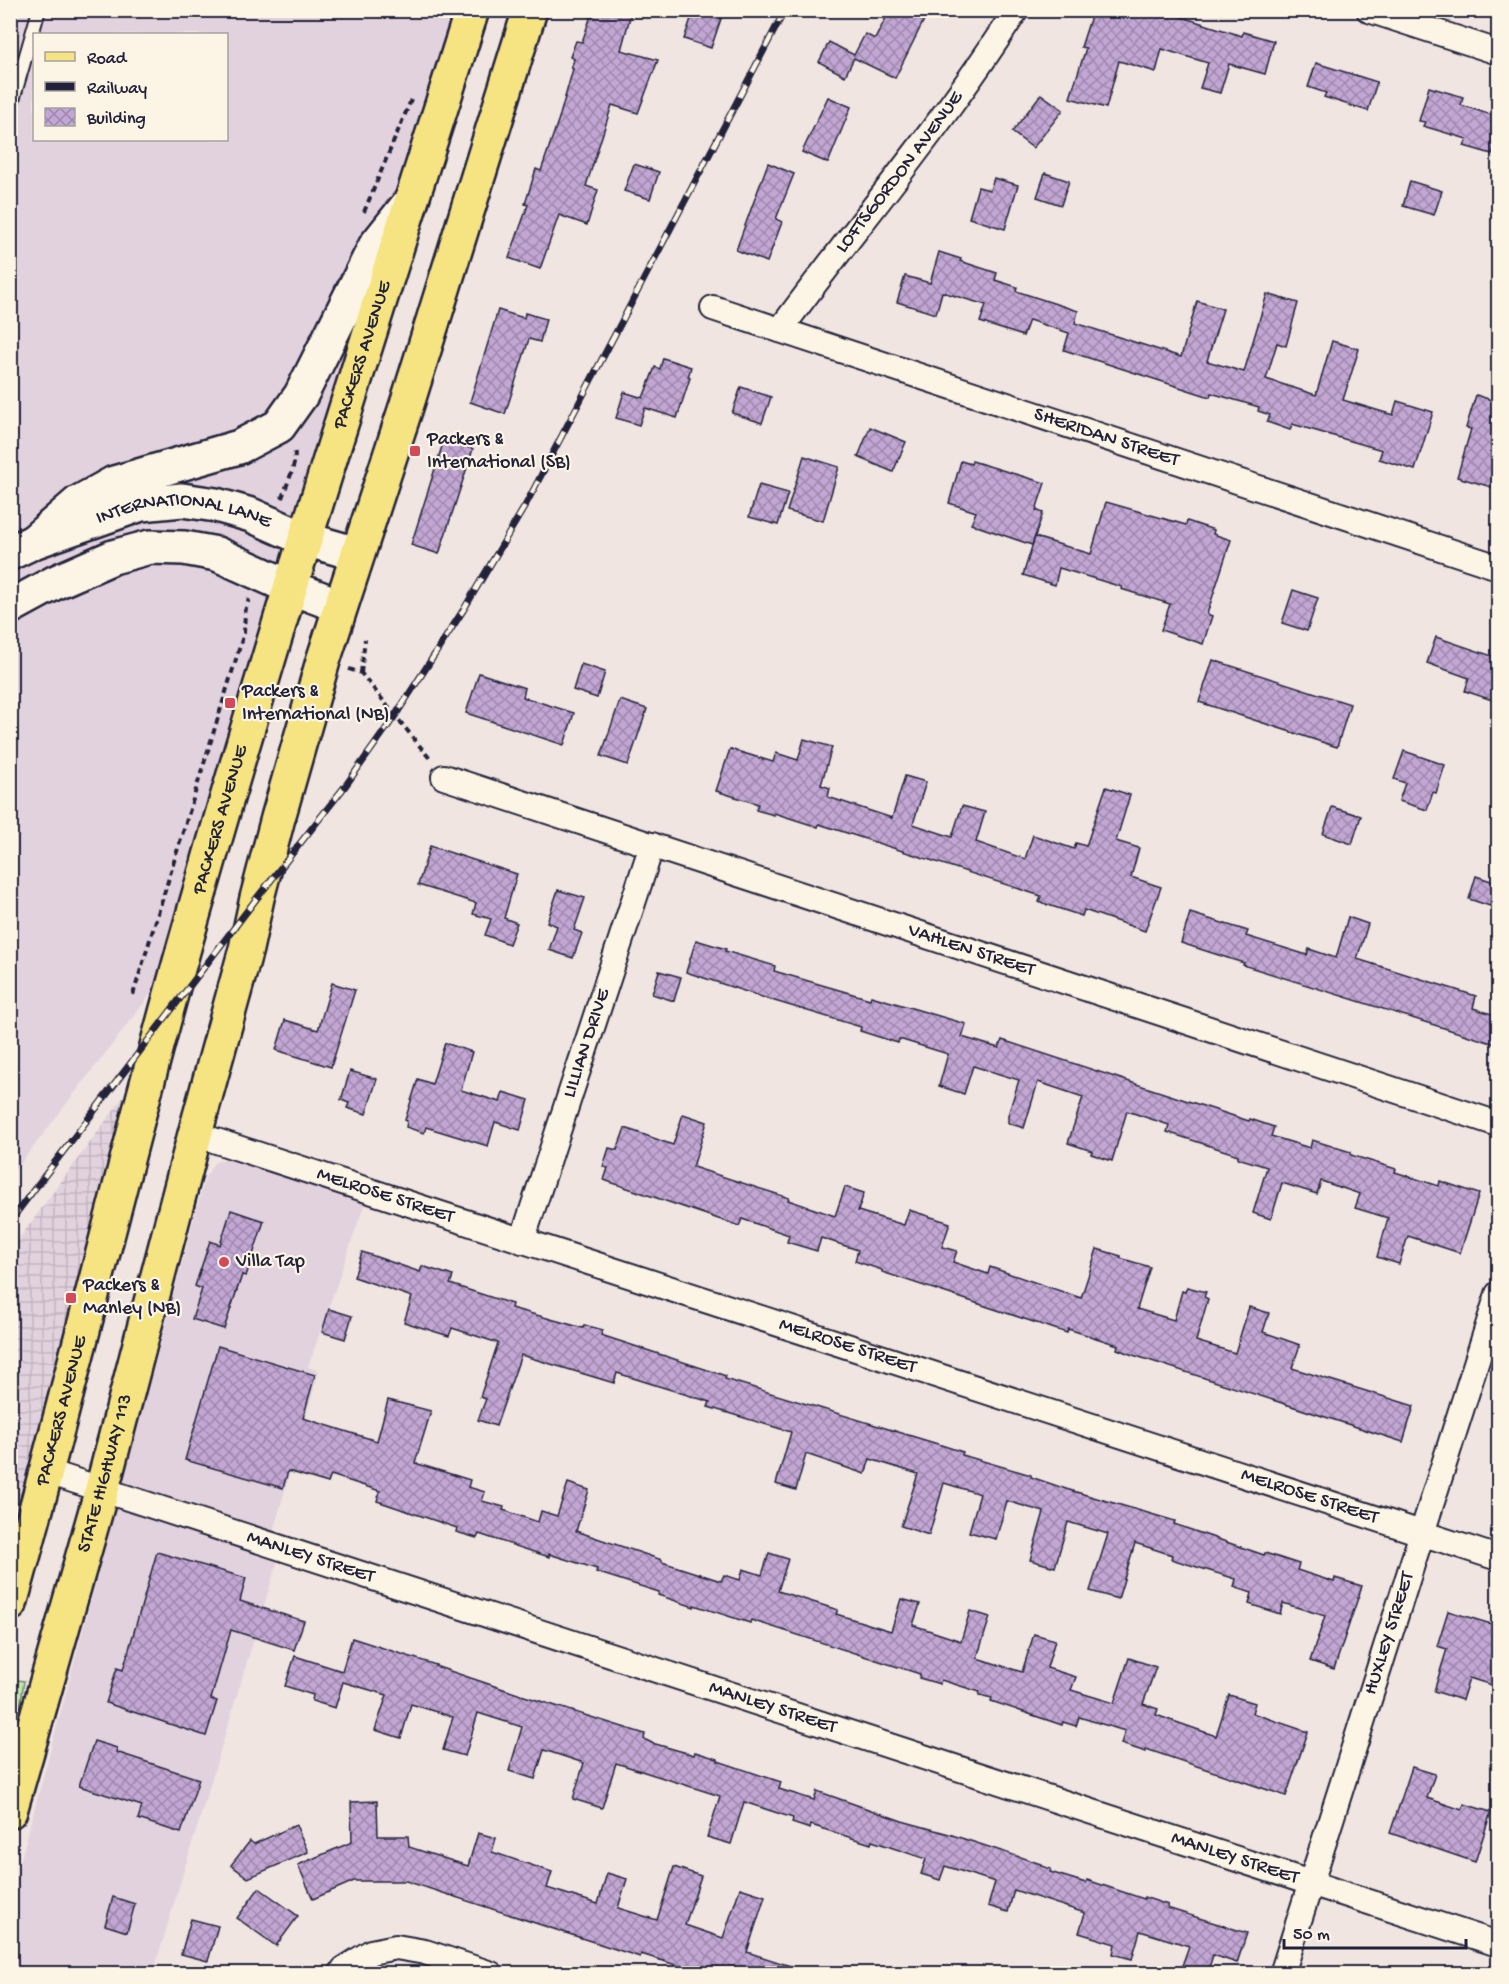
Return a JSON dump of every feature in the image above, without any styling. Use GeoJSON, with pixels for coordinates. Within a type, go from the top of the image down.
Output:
{"type":"FeatureCollection","features":[{"type":"Feature","properties":{"kind":"main road","name":"PACKERS AVENUE"},"geometry":{"type":"LineString","coordinates":[[10,1604],[48,1472],[183,952],[304,539],[472,10]]}},
{"type":"Feature","properties":{"kind":"main road"},"geometry":{"type":"LineString","coordinates":[[195,1134],[246,949],[275,829],[340,606],[408,401],[530,10]]}},
{"type":"Feature","properties":{"kind":"main road"},"geometry":{"type":"LineString","coordinates":[[22,548],[78,503],[114,483],[239,447],[279,426],[302,395],[376,245],[412,200]]}},
{"type":"Feature","properties":{"kind":"main road","name":"INTERNATIONAL LANE"},"geometry":{"type":"LineString","coordinates":[[22,548],[141,504],[182,500],[216,505],[251,515],[304,539],[357,555]]}},
{"type":"Feature","properties":{"kind":"main road","name":"INTERNATIONAL LANE"},"geometry":{"type":"LineString","coordinates":[[10,607],[56,582],[113,557],[150,546],[184,548],[217,554],[290,587],[340,606]]}},
{"type":"Feature","properties":{"kind":"main road","name":"STATE HIGHWAY 113"},"geometry":{"type":"LineString","coordinates":[[10,1811],[102,1489],[195,1134]]}},
{"type":"Feature","properties":{"kind":"street","name":"LOFTSGORDON AVENUE"},"geometry":{"type":"LineString","coordinates":[[780,330],[931,131],[994,45],[1016,10]]}},
{"type":"Feature","properties":{"kind":"street"},"geometry":{"type":"LineString","coordinates":[[1369,10],[1498,52]]}},
{"type":"Feature","properties":{"kind":"street","name":"SHERIDAN STREET"},"geometry":{"type":"LineString","coordinates":[[713,308],[1498,567]]}},
{"type":"Feature","properties":{"kind":"street","name":"VAHLEN STREET"},"geometry":{"type":"LineString","coordinates":[[444,777],[1498,1124]]}},
{"type":"Feature","properties":{"kind":"street","name":"LILLIAN DRIVE"},"geometry":{"type":"LineString","coordinates":[[522,1240],[652,846]]}},
{"type":"Feature","properties":{"kind":"street","name":"MELROSE STREET"},"geometry":{"type":"LineString","coordinates":[[195,1134],[1498,1558]]}},
{"type":"Feature","properties":{"kind":"street","name":"HUXLEY STREET"},"geometry":{"type":"LineString","coordinates":[[1282,1974],[1498,1294]]}},
{"type":"Feature","properties":{"kind":"street","name":"MANLEY STREET"},"geometry":{"type":"LineString","coordinates":[[48,1472],[1498,1944]]}},
{"type":"Feature","properties":{"kind":"street"},"geometry":{"type":"LineString","coordinates":[[346,1969],[371,1953],[396,1947],[425,1952],[491,1974]]}},
{"type":"Feature","properties":{"kind":"lane"},"geometry":{"type":"LineString","coordinates":[[13,100],[39,10]]}},
{"type":"Feature","properties":{"kind":"path"},"geometry":{"type":"LineString","coordinates":[[362,216],[391,152],[414,90]]}},
{"type":"Feature","properties":{"kind":"path"},"geometry":{"type":"LineString","coordinates":[[282,499],[295,452],[292,442]]}},
{"type":"Feature","properties":{"kind":"path"},"geometry":{"type":"LineString","coordinates":[[133,995],[244,633],[245,611]]}},
{"type":"Feature","properties":{"kind":"path"},"geometry":{"type":"LineString","coordinates":[[364,639],[361,673],[444,777]]}},
{"type":"Feature","properties":{"kind":"shaded area"},"geometry":{"type":"Polygon","coordinates":[[[11,11],[472,11],[183,952],[11,1176],[11,11]]]}},
{"type":"Feature","properties":{"kind":"shaded area"},"geometry":{"type":"Polygon","coordinates":[[[157,1051],[11,1604],[11,1250],[157,1051]]]}},
{"type":"Feature","properties":{"kind":"shaded area"},"geometry":{"type":"Polygon","coordinates":[[[229,1157],[366,1200],[308,1367],[319,1371],[267,1553],[279,1556],[153,1973],[11,1974],[11,1896],[205,1178],[214,1163],[229,1157]]]}},
{"type":"Feature","properties":{"kind":"green space"},"geometry":{"type":"Polygon","coordinates":[[[17,1680],[24,1681],[11,1755],[11,1701],[17,1680]]]}},
{"type":"Feature","properties":{"kind":"building"},"geometry":{"type":"Polygon","coordinates":[[[593,10],[632,10],[621,50],[658,60],[638,113],[612,105],[586,186],[598,190],[587,225],[559,215],[540,269],[509,258],[528,205],[525,204],[536,169],[541,171],[560,115],[573,69],[571,68],[574,59],[570,57],[576,41],[582,42],[593,10]]]}},
{"type":"Feature","properties":{"kind":"building"},"geometry":{"type":"Polygon","coordinates":[[[694,10],[724,10],[711,48],[684,39],[694,10]]]}},
{"type":"Feature","properties":{"kind":"building"},"geometry":{"type":"Polygon","coordinates":[[[890,10],[929,10],[895,78],[854,58],[845,76],[819,62],[829,42],[854,55],[865,34],[875,39],[890,10]]]}},
{"type":"Feature","properties":{"kind":"building"},"geometry":{"type":"Polygon","coordinates":[[[1093,10],[1160,10],[1242,36],[1243,32],[1274,41],[1265,74],[1229,64],[1220,93],[1200,88],[1208,63],[1162,49],[1156,72],[1119,61],[1106,108],[1070,98],[1086,48],[1081,47],[1093,10]]]}},
{"type":"Feature","properties":{"kind":"building"},"geometry":{"type":"Polygon","coordinates":[[[1316,63],[1377,82],[1368,111],[1324,97],[1326,93],[1308,87],[1316,63]]]}},
{"type":"Feature","properties":{"kind":"building"},"geometry":{"type":"Polygon","coordinates":[[[1429,87],[1463,97],[1461,105],[1498,117],[1498,147],[1495,146],[1492,154],[1464,146],[1467,139],[1423,126],[1425,122],[1419,121],[1429,87]]]}},
{"type":"Feature","properties":{"kind":"building"},"geometry":{"type":"Polygon","coordinates":[[[1041,94],[1063,110],[1033,148],[1012,132],[1041,94]]]}},
{"type":"Feature","properties":{"kind":"building"},"geometry":{"type":"Polygon","coordinates":[[[828,97],[851,107],[828,163],[802,152],[828,97]]]}},
{"type":"Feature","properties":{"kind":"building"},"geometry":{"type":"Polygon","coordinates":[[[768,163],[794,174],[776,219],[782,222],[767,262],[736,250],[768,163]]]}},
{"type":"Feature","properties":{"kind":"building"},"geometry":{"type":"Polygon","coordinates":[[[634,164],[659,172],[650,199],[624,191],[634,164]]]}},
{"type":"Feature","properties":{"kind":"building"},"geometry":{"type":"Polygon","coordinates":[[[1045,173],[1069,181],[1061,205],[1037,197],[1045,173]]]}},
{"type":"Feature","properties":{"kind":"building"},"geometry":{"type":"Polygon","coordinates":[[[994,178],[1018,185],[1005,229],[969,218],[978,187],[990,190],[994,178]]]}},
{"type":"Feature","properties":{"kind":"building"},"geometry":{"type":"Polygon","coordinates":[[[1410,181],[1442,191],[1434,215],[1403,206],[1410,181]]]}},
{"type":"Feature","properties":{"kind":"building"},"geometry":{"type":"Polygon","coordinates":[[[939,252],[997,273],[995,280],[1017,287],[1016,291],[1078,311],[1075,323],[1181,357],[1197,301],[1223,309],[1207,361],[1244,372],[1267,294],[1298,303],[1286,346],[1277,343],[1266,379],[1316,395],[1332,341],[1359,349],[1343,400],[1393,415],[1397,401],[1433,412],[1415,470],[1379,459],[1382,450],[1292,424],[1290,430],[1267,422],[1270,415],[1258,411],[1259,407],[1211,393],[1210,397],[1064,350],[1069,333],[1029,320],[1023,336],[980,322],[986,305],[942,292],[936,314],[897,302],[905,276],[930,283],[939,252]]]}},
{"type":"Feature","properties":{"kind":"building"},"geometry":{"type":"Polygon","coordinates":[[[498,310],[524,318],[525,313],[546,319],[540,342],[529,339],[505,414],[470,402],[498,310]]]}},
{"type":"Feature","properties":{"kind":"building"},"geometry":{"type":"Polygon","coordinates":[[[663,358],[691,367],[688,377],[690,378],[677,418],[645,408],[639,425],[616,418],[624,392],[643,398],[655,367],[660,369],[663,358]]]}},
{"type":"Feature","properties":{"kind":"building"},"geometry":{"type":"Polygon","coordinates":[[[741,387],[771,397],[762,423],[732,413],[741,387]]]}},
{"type":"Feature","properties":{"kind":"building"},"geometry":{"type":"Polygon","coordinates":[[[1476,395],[1498,402],[1498,489],[1457,477],[1471,429],[1466,428],[1476,395]]]}},
{"type":"Feature","properties":{"kind":"building"},"geometry":{"type":"Polygon","coordinates":[[[870,427],[906,442],[893,472],[858,457],[870,427]]]}},
{"type":"Feature","properties":{"kind":"building"},"geometry":{"type":"Polygon","coordinates":[[[444,440],[473,449],[439,554],[411,545],[444,440]]]}},
{"type":"Feature","properties":{"kind":"building"},"geometry":{"type":"Polygon","coordinates":[[[804,456],[839,467],[823,521],[787,511],[804,456]]]}},
{"type":"Feature","properties":{"kind":"building"},"geometry":{"type":"Polygon","coordinates":[[[961,461],[971,464],[972,461],[1045,483],[1036,510],[1043,513],[1032,545],[971,524],[976,512],[949,503],[961,461]]]}},
{"type":"Feature","properties":{"kind":"building"},"geometry":{"type":"Polygon","coordinates":[[[759,485],[788,493],[778,525],[749,517],[759,485]]]}},
{"type":"Feature","properties":{"kind":"building"},"geometry":{"type":"Polygon","coordinates":[[[1106,502],[1186,525],[1187,521],[1214,530],[1213,534],[1231,540],[1207,614],[1212,616],[1203,644],[1161,630],[1170,604],[1059,568],[1055,585],[1023,575],[1035,537],[1091,554],[1106,502]]]}},
{"type":"Feature","properties":{"kind":"building"},"geometry":{"type":"Polygon","coordinates":[[[1293,590],[1318,598],[1307,631],[1282,623],[1293,590]]]}},
{"type":"Feature","properties":{"kind":"building"},"geometry":{"type":"Polygon","coordinates":[[[1436,637],[1498,658],[1498,702],[1465,691],[1469,678],[1427,663],[1436,637]]]}},
{"type":"Feature","properties":{"kind":"building"},"geometry":{"type":"Polygon","coordinates":[[[1213,660],[1350,704],[1337,747],[1199,702],[1213,660]]]}},
{"type":"Feature","properties":{"kind":"building"},"geometry":{"type":"Polygon","coordinates":[[[581,664],[605,672],[597,698],[573,690],[581,664]]]}},
{"type":"Feature","properties":{"kind":"building"},"geometry":{"type":"Polygon","coordinates":[[[479,673],[525,688],[523,697],[574,713],[564,745],[466,713],[479,673]]]}},
{"type":"Feature","properties":{"kind":"building"},"geometry":{"type":"Polygon","coordinates":[[[620,700],[647,709],[628,765],[601,756],[620,700]]]}},
{"type":"Feature","properties":{"kind":"building"},"geometry":{"type":"Polygon","coordinates":[[[804,739],[832,747],[821,785],[830,788],[828,797],[892,818],[905,776],[926,782],[913,824],[952,837],[962,806],[985,812],[976,842],[1025,859],[1033,835],[1074,849],[1076,843],[1086,846],[1106,787],[1130,795],[1116,841],[1139,848],[1131,877],[1161,887],[1145,931],[1084,910],[1082,916],[1039,902],[1041,896],[819,824],[818,827],[774,813],[774,815],[756,810],[758,804],[716,791],[730,749],[773,762],[776,753],[798,760],[804,739]]]}},
{"type":"Feature","properties":{"kind":"building"},"geometry":{"type":"Polygon","coordinates":[[[1404,751],[1445,765],[1436,793],[1433,792],[1427,810],[1399,801],[1405,783],[1394,779],[1404,751]]]}},
{"type":"Feature","properties":{"kind":"building"},"geometry":{"type":"Polygon","coordinates":[[[1332,807],[1361,816],[1352,844],[1323,834],[1332,807]]]}},
{"type":"Feature","properties":{"kind":"building"},"geometry":{"type":"Polygon","coordinates":[[[430,846],[517,874],[504,918],[517,923],[509,944],[485,935],[491,919],[473,914],[476,903],[418,885],[430,846]]]}},
{"type":"Feature","properties":{"kind":"building"},"geometry":{"type":"Polygon","coordinates":[[[1476,876],[1497,883],[1490,906],[1469,899],[1476,876]]]}},
{"type":"Feature","properties":{"kind":"building"},"geometry":{"type":"Polygon","coordinates":[[[558,890],[585,898],[574,930],[582,933],[573,958],[549,950],[557,926],[547,922],[558,890]]]}},
{"type":"Feature","properties":{"kind":"building"},"geometry":{"type":"Polygon","coordinates":[[[1190,913],[1248,931],[1246,936],[1307,955],[1309,949],[1336,958],[1348,917],[1368,924],[1357,959],[1476,996],[1473,1008],[1498,1016],[1498,1045],[1243,965],[1244,963],[1181,943],[1190,913]]]}},
{"type":"Feature","properties":{"kind":"building"},"geometry":{"type":"Polygon","coordinates":[[[696,940],[775,966],[774,971],[966,1024],[962,1037],[999,1048],[1002,1040],[1249,1121],[1250,1119],[1274,1127],[1271,1136],[1310,1148],[1312,1140],[1396,1169],[1395,1172],[1439,1186],[1440,1181],[1479,1194],[1460,1253],[1408,1236],[1399,1264],[1377,1257],[1388,1218],[1355,1208],[1360,1194],[1321,1181],[1317,1194],[1282,1183],[1271,1219],[1253,1213],[1267,1167],[1167,1132],[1169,1125],[1127,1111],[1112,1161],[1091,1154],[1092,1151],[1068,1143],[1083,1097],[1038,1082],[1024,1128],[1008,1123],[1008,1115],[1019,1080],[973,1066],[964,1094],[939,1086],[948,1054],[899,1039],[898,1043],[860,1031],[861,1027],[686,972],[696,940]]]}},
{"type":"Feature","properties":{"kind":"building"},"geometry":{"type":"Polygon","coordinates":[[[659,971],[681,977],[674,1001],[652,994],[659,971]]]}},
{"type":"Feature","properties":{"kind":"building"},"geometry":{"type":"Polygon","coordinates":[[[332,983],[355,990],[331,1067],[276,1050],[285,1020],[318,1030],[332,983]]]}},
{"type":"Feature","properties":{"kind":"building"},"geometry":{"type":"Polygon","coordinates":[[[445,1043],[472,1052],[461,1090],[500,1102],[503,1092],[529,1100],[520,1130],[495,1122],[488,1146],[426,1127],[424,1133],[406,1127],[407,1121],[405,1120],[418,1079],[432,1084],[445,1043]]]}},
{"type":"Feature","properties":{"kind":"building"},"geometry":{"type":"Polygon","coordinates":[[[350,1071],[377,1079],[366,1114],[347,1108],[349,1103],[341,1100],[350,1071]]]}},
{"type":"Feature","properties":{"kind":"building"},"geometry":{"type":"Polygon","coordinates":[[[683,1114],[707,1122],[693,1167],[789,1198],[788,1200],[835,1216],[845,1187],[864,1193],[858,1211],[904,1225],[909,1210],[950,1223],[942,1247],[957,1251],[953,1262],[988,1274],[990,1267],[1081,1298],[1097,1249],[1121,1256],[1120,1258],[1150,1267],[1137,1309],[1174,1320],[1182,1291],[1185,1292],[1187,1287],[1206,1292],[1204,1297],[1208,1299],[1196,1341],[1235,1353],[1249,1307],[1269,1313],[1263,1332],[1300,1345],[1292,1368],[1414,1406],[1403,1442],[1130,1354],[1117,1349],[1118,1345],[1068,1329],[1067,1333],[882,1272],[882,1270],[855,1261],[858,1250],[821,1238],[817,1251],[787,1242],[789,1235],[742,1219],[739,1226],[604,1180],[608,1168],[603,1167],[609,1148],[617,1150],[625,1128],[673,1145],[683,1114]]]}},
{"type":"Feature","properties":{"kind":"building"},"geometry":{"type":"Polygon","coordinates":[[[231,1210],[264,1221],[246,1276],[242,1275],[224,1329],[192,1319],[202,1289],[195,1286],[210,1241],[220,1245],[231,1210]]]}},
{"type":"Feature","properties":{"kind":"building"},"geometry":{"type":"Polygon","coordinates":[[[362,1252],[420,1272],[422,1266],[453,1276],[450,1284],[512,1304],[511,1308],[583,1328],[584,1325],[603,1330],[601,1335],[726,1376],[725,1379],[963,1452],[962,1455],[1031,1475],[1031,1477],[1066,1489],[1175,1521],[1174,1524],[1264,1555],[1265,1553],[1299,1564],[1297,1570],[1334,1582],[1335,1578],[1362,1586],[1334,1669],[1310,1661],[1325,1616],[1283,1603],[1280,1614],[1249,1604],[1252,1593],[1234,1587],[1236,1579],[1171,1559],[1172,1555],[1135,1543],[1118,1599],[1090,1591],[1108,1534],[1068,1522],[1055,1567],[1030,1560],[1044,1512],[1007,1501],[996,1539],[969,1532],[980,1494],[944,1483],[929,1535],[901,1526],[918,1474],[870,1459],[865,1474],[806,1454],[796,1490],[776,1484],[791,1432],[708,1407],[710,1402],[617,1373],[614,1383],[521,1355],[496,1426],[478,1420],[486,1399],[480,1397],[498,1343],[452,1328],[449,1336],[404,1322],[412,1297],[354,1277],[362,1252]]]}},
{"type":"Feature","properties":{"kind":"building"},"geometry":{"type":"Polygon","coordinates":[[[329,1309],[352,1316],[345,1339],[322,1332],[329,1309]]]}},
{"type":"Feature","properties":{"kind":"building"},"geometry":{"type":"Polygon","coordinates":[[[218,1346],[315,1375],[303,1418],[377,1441],[388,1400],[431,1411],[415,1463],[470,1480],[468,1487],[485,1492],[482,1501],[504,1507],[503,1510],[538,1522],[541,1511],[557,1516],[568,1483],[589,1490],[576,1531],[721,1581],[724,1575],[740,1580],[743,1569],[762,1575],[769,1553],[788,1559],[778,1591],[838,1610],[836,1614],[891,1631],[901,1599],[920,1604],[913,1625],[961,1641],[970,1611],[990,1617],[977,1658],[1022,1672],[1034,1634],[1055,1640],[1047,1668],[1076,1677],[1071,1690],[1114,1703],[1129,1658],[1156,1667],[1143,1704],[1158,1709],[1156,1715],[1216,1736],[1229,1695],[1255,1703],[1252,1713],[1308,1732],[1286,1796],[1146,1749],[1146,1752],[1121,1744],[1125,1731],[1079,1717],[1076,1726],[1063,1722],[1062,1725],[991,1701],[992,1698],[979,1695],[980,1692],[941,1680],[940,1684],[919,1678],[920,1674],[751,1620],[750,1623],[658,1595],[659,1592],[596,1572],[597,1569],[549,1554],[549,1557],[479,1534],[477,1538],[456,1532],[457,1528],[377,1501],[380,1491],[331,1475],[328,1483],[288,1471],[283,1488],[185,1460],[218,1346]]]}},
{"type":"Feature","properties":{"kind":"building"},"geometry":{"type":"Polygon","coordinates":[[[157,1552],[246,1578],[240,1601],[304,1621],[294,1650],[231,1630],[211,1699],[217,1701],[206,1736],[106,1703],[117,1668],[123,1670],[157,1552]]]}},
{"type":"Feature","properties":{"kind":"building"},"geometry":{"type":"Polygon","coordinates":[[[1448,1611],[1498,1626],[1498,1687],[1469,1678],[1462,1700],[1434,1691],[1447,1649],[1437,1646],[1448,1611]]]}},
{"type":"Feature","properties":{"kind":"building"},"geometry":{"type":"Polygon","coordinates":[[[352,1638],[645,1734],[644,1739],[652,1743],[718,1759],[718,1761],[781,1782],[779,1789],[814,1800],[817,1791],[902,1821],[1041,1864],[1051,1869],[1050,1872],[1086,1883],[1087,1880],[1144,1899],[1144,1897],[1168,1905],[1167,1908],[1247,1933],[1237,1963],[1213,1955],[1207,1974],[1179,1974],[1189,1946],[1140,1931],[1132,1959],[1113,1954],[1115,1944],[1079,1933],[1085,1913],[1014,1890],[1008,1912],[988,1906],[995,1882],[945,1866],[940,1880],[921,1874],[926,1859],[872,1841],[871,1844],[811,1825],[810,1829],[792,1823],[793,1818],[744,1802],[731,1844],[707,1837],[720,1796],[616,1763],[602,1808],[573,1799],[584,1763],[544,1750],[535,1779],[509,1771],[522,1727],[478,1713],[465,1756],[443,1750],[453,1717],[411,1704],[401,1738],[375,1730],[387,1695],[343,1682],[335,1708],[312,1701],[313,1695],[285,1686],[295,1656],[342,1671],[352,1638]]]}},
{"type":"Feature","properties":{"kind":"building"},"geometry":{"type":"Polygon","coordinates":[[[94,1741],[117,1748],[116,1752],[199,1779],[181,1833],[138,1819],[142,1806],[79,1786],[94,1741]]]}},
{"type":"Feature","properties":{"kind":"building"},"geometry":{"type":"Polygon","coordinates":[[[1412,1767],[1435,1774],[1427,1798],[1462,1810],[1464,1804],[1491,1812],[1475,1862],[1390,1833],[1412,1767]]]}},
{"type":"Feature","properties":{"kind":"building"},"geometry":{"type":"Polygon","coordinates":[[[377,1801],[378,1836],[408,1836],[409,1847],[468,1866],[478,1833],[496,1838],[492,1852],[552,1872],[547,1888],[598,1904],[607,1873],[627,1879],[618,1908],[657,1920],[674,1867],[701,1876],[685,1925],[723,1938],[740,1888],[765,1896],[747,1952],[803,1970],[802,1974],[694,1974],[678,1968],[679,1966],[641,1954],[640,1957],[406,1881],[354,1881],[313,1899],[298,1865],[352,1842],[351,1802],[377,1801]]]}},
{"type":"Feature","properties":{"kind":"building"},"geometry":{"type":"Polygon","coordinates":[[[296,1825],[308,1852],[248,1878],[231,1865],[250,1841],[254,1844],[296,1825]]]}},
{"type":"Feature","properties":{"kind":"building"},"geometry":{"type":"Polygon","coordinates":[[[259,1888],[298,1916],[276,1946],[237,1918],[259,1888]]]}},
{"type":"Feature","properties":{"kind":"building"},"geometry":{"type":"Polygon","coordinates":[[[113,1897],[135,1904],[127,1932],[105,1925],[113,1897]]]}},
{"type":"Feature","properties":{"kind":"building"},"geometry":{"type":"Polygon","coordinates":[[[191,1919],[218,1926],[208,1961],[181,1954],[191,1919]]]}},
{"type":"Feature","properties":{"kind":"railway"},"geometry":{"type":"LineString","coordinates":[[10,1221],[346,785],[395,716],[464,609],[525,506],[785,10]]}},
{"type":"Feature","properties":{"kind":"place","name":"Packers & International (SB)"},"geometry":{"type":"Point","coordinates":[415,451]}},
{"type":"Feature","properties":{"kind":"place","name":"Packers & International (NB)"},"geometry":{"type":"Point","coordinates":[230,703]}},
{"type":"Feature","properties":{"kind":"place","name":"Villa Tap"},"geometry":{"type":"Point","coordinates":[224,1262]}},
{"type":"Feature","properties":{"kind":"place","name":"Packers & Manley (NB)"},"geometry":{"type":"Point","coordinates":[71,1298]}}]}
